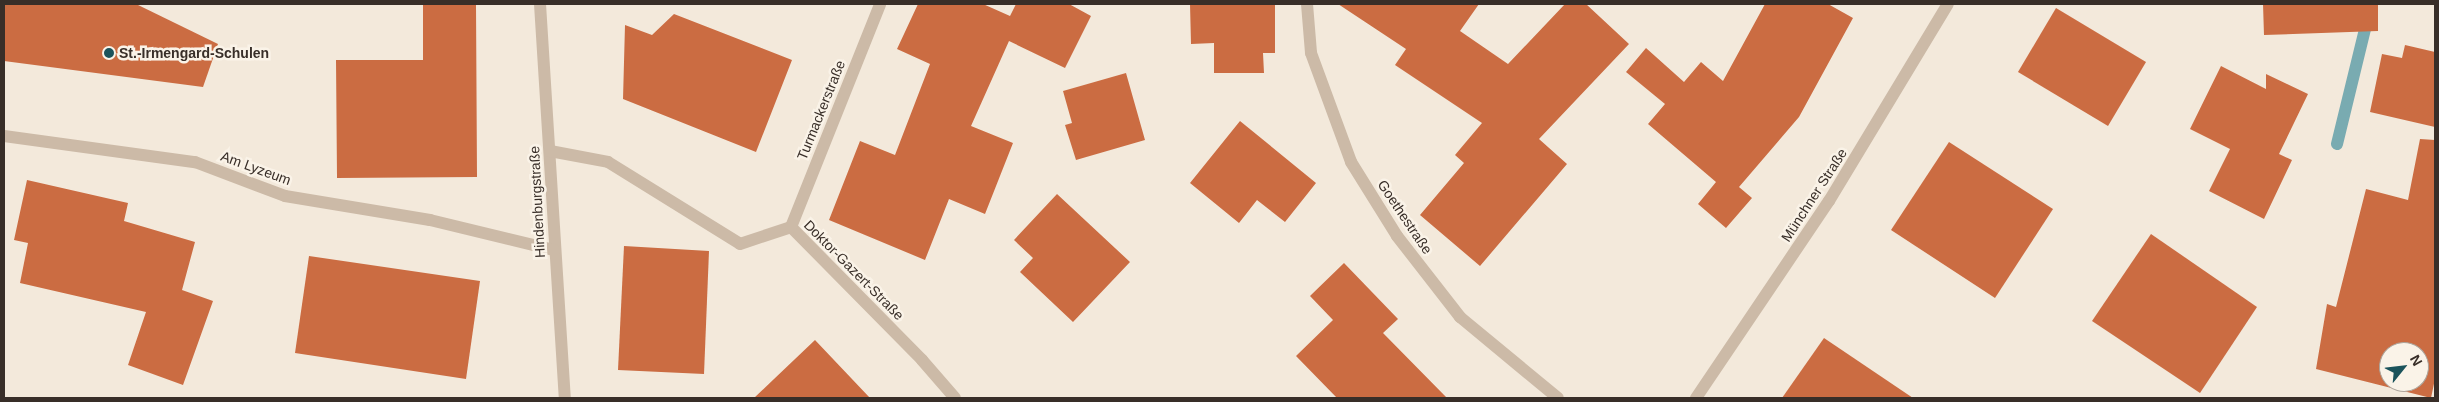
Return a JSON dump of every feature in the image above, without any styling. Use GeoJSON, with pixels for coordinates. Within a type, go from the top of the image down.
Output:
{"type":"FeatureCollection","features":[{"type":"Feature","properties":{"kind":"street","name":"Hindenburgstraße"},"geometry":{"type":"LineString","coordinates":[[540,4],[550,151],[554,250],[566,398]]}},
{"type":"Feature","properties":{"kind":"street","name":"Turmackerstraße"},"geometry":{"type":"LineString","coordinates":[[791,228],[880,4]]}},
{"type":"Feature","properties":{"kind":"street","name":"Goethestraße"},"geometry":{"type":"LineString","coordinates":[[1307,4],[1311,53],[1351,162],[1397,236],[1460,317],[1558,398]]}},
{"type":"Feature","properties":{"kind":"street","name":"Münchner Straße"},"geometry":{"type":"LineString","coordinates":[[1696,398],[1829,201],[1948,4]]}},
{"type":"Feature","properties":{"kind":"street","name":"Am Lyzeum"},"geometry":{"type":"LineString","coordinates":[[4,136],[195,162],[285,196],[430,220],[554,250]]}},
{"type":"Feature","properties":{"kind":"street","name":"Doktor-Gazert-Straße"},"geometry":{"type":"LineString","coordinates":[[550,151],[608,162],[740,244],[791,228],[922,360],[956,398]]}},
{"type":"Feature","properties":{"kind":"building","name":"St.-Irmengard-Schulen"},"geometry":{"type":"Polygon","coordinates":[[[4,4],[136,4],[218,44],[203,87],[4,61],[4,4]]]}},
{"type":"Feature","properties":{"kind":"building"},"geometry":{"type":"Polygon","coordinates":[[[423,4],[476,4],[477,177],[337,178],[336,60],[423,60],[423,4]]]}},
{"type":"Feature","properties":{"kind":"building"},"geometry":{"type":"Polygon","coordinates":[[[918,4],[983,4],[1010,16],[1016,4],[1069,4],[1091,16],[1065,68],[1009,41],[971,126],[1013,143],[985,214],[949,199],[925,260],[829,220],[860,141],[895,155],[930,64],[897,49],[918,4]]]}},
{"type":"Feature","properties":{"kind":"building"},"geometry":{"type":"Polygon","coordinates":[[[1190,4],[1275,4],[1275,53],[1263,53],[1264,73],[1214,73],[1214,43],[1191,44],[1190,4]]]}},
{"type":"Feature","properties":{"kind":"building"},"geometry":{"type":"Polygon","coordinates":[[[1338,4],[1479,4],[1460,31],[1508,64],[1565,4],[1586,4],[1629,44],[1539,139],[1567,164],[1480,266],[1420,215],[1464,163],[1455,155],[1482,123],[1395,65],[1406,49],[1338,4]]]}},
{"type":"Feature","properties":{"kind":"building"},"geometry":{"type":"Polygon","coordinates":[[[1765,4],[1828,4],[1853,18],[1799,117],[1739,187],[1752,198],[1726,228],[1698,204],[1716,182],[1648,124],[1665,104],[1626,72],[1646,48],[1684,82],[1701,62],[1723,81],[1765,4]]]}},
{"type":"Feature","properties":{"kind":"building"},"geometry":{"type":"Polygon","coordinates":[[[2263,4],[2378,4],[2378,31],[2264,35],[2263,4]]]}},
{"type":"Feature","properties":{"kind":"building"},"geometry":{"type":"Polygon","coordinates":[[[2056,8],[2146,62],[2108,126],[2018,72],[2056,8]]]}},
{"type":"Feature","properties":{"kind":"building"},"geometry":{"type":"Polygon","coordinates":[[[674,14],[792,60],[756,152],[623,99],[625,25],[652,35],[674,14]]]}},
{"type":"Feature","properties":{"kind":"building"},"geometry":{"type":"Polygon","coordinates":[[[2405,45],[2435,52],[2435,127],[2370,112],[2382,54],[2402,58],[2405,45]]]}},
{"type":"Feature","properties":{"kind":"building"},"geometry":{"type":"Polygon","coordinates":[[[2221,66],[2266,89],[2266,74],[2308,94],[2279,154],[2292,160],[2264,219],[2209,191],[2230,149],[2190,129],[2221,66]]]}},
{"type":"Feature","properties":{"kind":"building"},"geometry":{"type":"Polygon","coordinates":[[[1126,73],[1145,140],[1076,160],[1065,125],[1072,123],[1063,91],[1126,73]]]}},
{"type":"Feature","properties":{"kind":"building"},"geometry":{"type":"Polygon","coordinates":[[[1240,121],[1316,183],[1285,222],[1257,200],[1239,223],[1190,183],[1240,121]]]}},
{"type":"Feature","properties":{"kind":"building"},"geometry":{"type":"Polygon","coordinates":[[[2420,139],[2435,140],[2435,379],[2431,398],[2407,392],[2429,392],[2429,342],[2379,342],[2379,385],[2316,369],[2327,304],[2336,307],[2366,189],[2408,200],[2420,139]]]}},
{"type":"Feature","properties":{"kind":"building"},"geometry":{"type":"Polygon","coordinates":[[[1949,142],[2053,209],[1995,298],[1891,230],[1949,142]]]}},
{"type":"Feature","properties":{"kind":"building"},"geometry":{"type":"Polygon","coordinates":[[[27,180],[128,203],[124,221],[195,242],[182,290],[213,301],[183,385],[128,365],[146,312],[20,283],[28,243],[14,240],[27,180]]]}},
{"type":"Feature","properties":{"kind":"building"},"geometry":{"type":"Polygon","coordinates":[[[1057,194],[1130,262],[1073,322],[1020,272],[1033,258],[1014,240],[1057,194]]]}},
{"type":"Feature","properties":{"kind":"building"},"geometry":{"type":"Polygon","coordinates":[[[2151,234],[2257,307],[2200,393],[2092,321],[2151,234]]]}},
{"type":"Feature","properties":{"kind":"building"},"geometry":{"type":"Polygon","coordinates":[[[624,246],[709,251],[704,374],[618,370],[624,246]]]}},
{"type":"Feature","properties":{"kind":"building"},"geometry":{"type":"Polygon","coordinates":[[[309,256],[480,281],[466,379],[295,353],[309,256]]]}},
{"type":"Feature","properties":{"kind":"building"},"geometry":{"type":"Polygon","coordinates":[[[1344,263],[1398,319],[1383,333],[1447,398],[1337,398],[1296,356],[1333,320],[1310,296],[1344,263]]]}},
{"type":"Feature","properties":{"kind":"building"},"geometry":{"type":"Polygon","coordinates":[[[1824,338],[1913,398],[1782,398],[1824,338]]]}},
{"type":"Feature","properties":{"kind":"building"},"geometry":{"type":"Polygon","coordinates":[[[815,340],[870,398],[754,398],[774,379],[815,340]]]}},
{"type":"Feature","properties":{"kind":"waterway"},"geometry":{"type":"LineString","coordinates":[[2337,144],[2371,4]]}},
{"type":"Feature","properties":{"kind":"place","name":"St.-Irmengard-Schulen"},"geometry":{"type":"Point","coordinates":[109,53]}}]}
